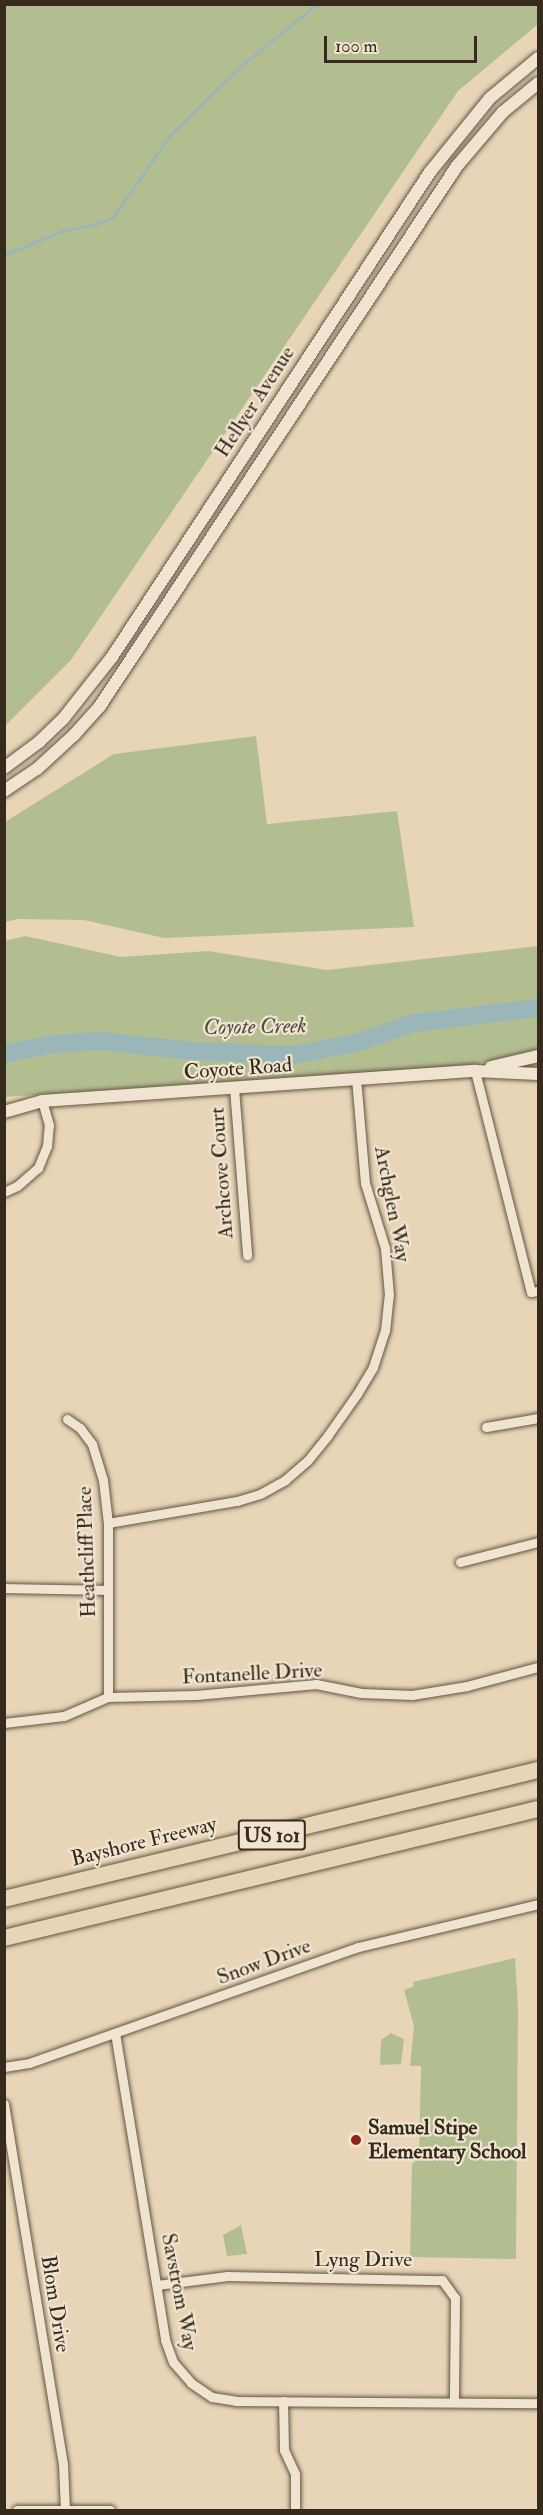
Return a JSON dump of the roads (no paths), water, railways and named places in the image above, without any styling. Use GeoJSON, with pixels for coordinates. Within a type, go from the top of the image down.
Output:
{"type":"FeatureCollection","features":[{"type":"Feature","properties":{"kind":"highway","name":"Bayshore Freeway"},"geometry":{"type":"LineString","coordinates":[[4,1899],[538,1770]]}},
{"type":"Feature","properties":{"kind":"highway","name":"US 101"},"geometry":{"type":"LineString","coordinates":[[4,1938],[538,1809]]}},
{"type":"Feature","properties":{"kind":"main road","name":"Hellyer Avenue"},"geometry":{"type":"LineString","coordinates":[[4,768],[39,742],[63,718],[112,657],[429,172],[490,98],[538,58]]}},
{"type":"Feature","properties":{"kind":"main road","name":"Hellyer Avenue"},"geometry":{"type":"LineString","coordinates":[[4,791],[38,769],[74,735],[100,706],[457,165],[503,112],[538,83]]}},
{"type":"Feature","properties":{"kind":"main road"},"geometry":{"type":"LineString","coordinates":[[490,98],[503,112]]}},
{"type":"Feature","properties":{"kind":"main road"},"geometry":{"type":"LineString","coordinates":[[249,446],[266,456]]}},
{"type":"Feature","properties":{"kind":"main road","name":"Coyote Road"},"geometry":{"type":"LineString","coordinates":[[475,1071],[538,1056]]}},
{"type":"Feature","properties":{"kind":"main road","name":"Coyote Road"},"geometry":{"type":"LineString","coordinates":[[4,1112],[42,1101],[475,1071],[538,1074]]}},
{"type":"Feature","properties":{"kind":"street"},"geometry":{"type":"LineString","coordinates":[[475,1071],[531,1292],[538,1291]]}},
{"type":"Feature","properties":{"kind":"street","name":"Archglen Way"},"geometry":{"type":"LineString","coordinates":[[108,1523],[237,1501],[260,1494],[285,1480],[308,1460],[328,1435],[373,1367],[385,1331],[389,1295],[385,1248],[365,1183],[356,1079]]}},
{"type":"Feature","properties":{"kind":"street","name":"Archcove Court"},"geometry":{"type":"LineString","coordinates":[[234,1088],[247,1255]]}},
{"type":"Feature","properties":{"kind":"street"},"geometry":{"type":"LineString","coordinates":[[4,1192],[17,1186],[38,1168],[47,1146],[49,1125],[42,1101]]}},
{"type":"Feature","properties":{"kind":"street"},"geometry":{"type":"LineString","coordinates":[[486,1427],[538,1418]]}},
{"type":"Feature","properties":{"kind":"street","name":"Heathcliff Place"},"geometry":{"type":"LineString","coordinates":[[67,1419],[80,1428],[95,1450],[103,1480],[108,1523],[108,1697]]}},
{"type":"Feature","properties":{"kind":"street"},"geometry":{"type":"LineString","coordinates":[[460,1562],[538,1542]]}},
{"type":"Feature","properties":{"kind":"street"},"geometry":{"type":"LineString","coordinates":[[4,1588],[108,1590]]}},
{"type":"Feature","properties":{"kind":"street","name":"Fontanelle Drive"},"geometry":{"type":"LineString","coordinates":[[108,1697],[196,1695],[316,1684],[361,1693],[412,1695],[467,1686],[538,1667]]}},
{"type":"Feature","properties":{"kind":"street"},"geometry":{"type":"LineString","coordinates":[[4,1723],[64,1716],[108,1697]]}},
{"type":"Feature","properties":{"kind":"street","name":"Snow Drive"},"geometry":{"type":"LineString","coordinates":[[4,2067],[29,2062],[115,2033],[358,1947],[538,1904]]}},
{"type":"Feature","properties":{"kind":"street","name":"Savstrom Way"},"geometry":{"type":"LineString","coordinates":[[115,2033],[165,2340],[173,2362],[191,2383],[212,2397],[236,2401],[538,2403]]}},
{"type":"Feature","properties":{"kind":"street","name":"Blom Drive"},"geometry":{"type":"LineString","coordinates":[[4,2103],[63,2464],[65,2510]]}},
{"type":"Feature","properties":{"kind":"street","name":"Lyng Drive"},"geometry":{"type":"LineString","coordinates":[[157,2285],[227,2276],[442,2280],[455,2298],[454,2402]]}},
{"type":"Feature","properties":{"kind":"street"},"geometry":{"type":"LineString","coordinates":[[283,2401],[284,2450],[295,2474],[295,2511]]}},
{"type":"Feature","properties":{"kind":"street"},"geometry":{"type":"LineString","coordinates":[[16,2511],[110,2511]]}},
{"type":"Feature","properties":{"kind":"waterway"},"geometry":{"type":"LineString","coordinates":[[4,255],[62,231],[99,223],[113,217],[171,134],[241,66],[317,4]]}},
{"type":"Feature","properties":{"kind":"waterway","name":"Coyote Creek"},"geometry":{"type":"LineString","coordinates":[[4,1054],[54,1044],[100,1041],[192,1051],[293,1055],[356,1043],[413,1023],[538,1008]]}},
{"type":"Feature","properties":{"kind":"place","name":"Samuel Stipe Elementary School"},"geometry":{"type":"Point","coordinates":[356,2140]}}]}
